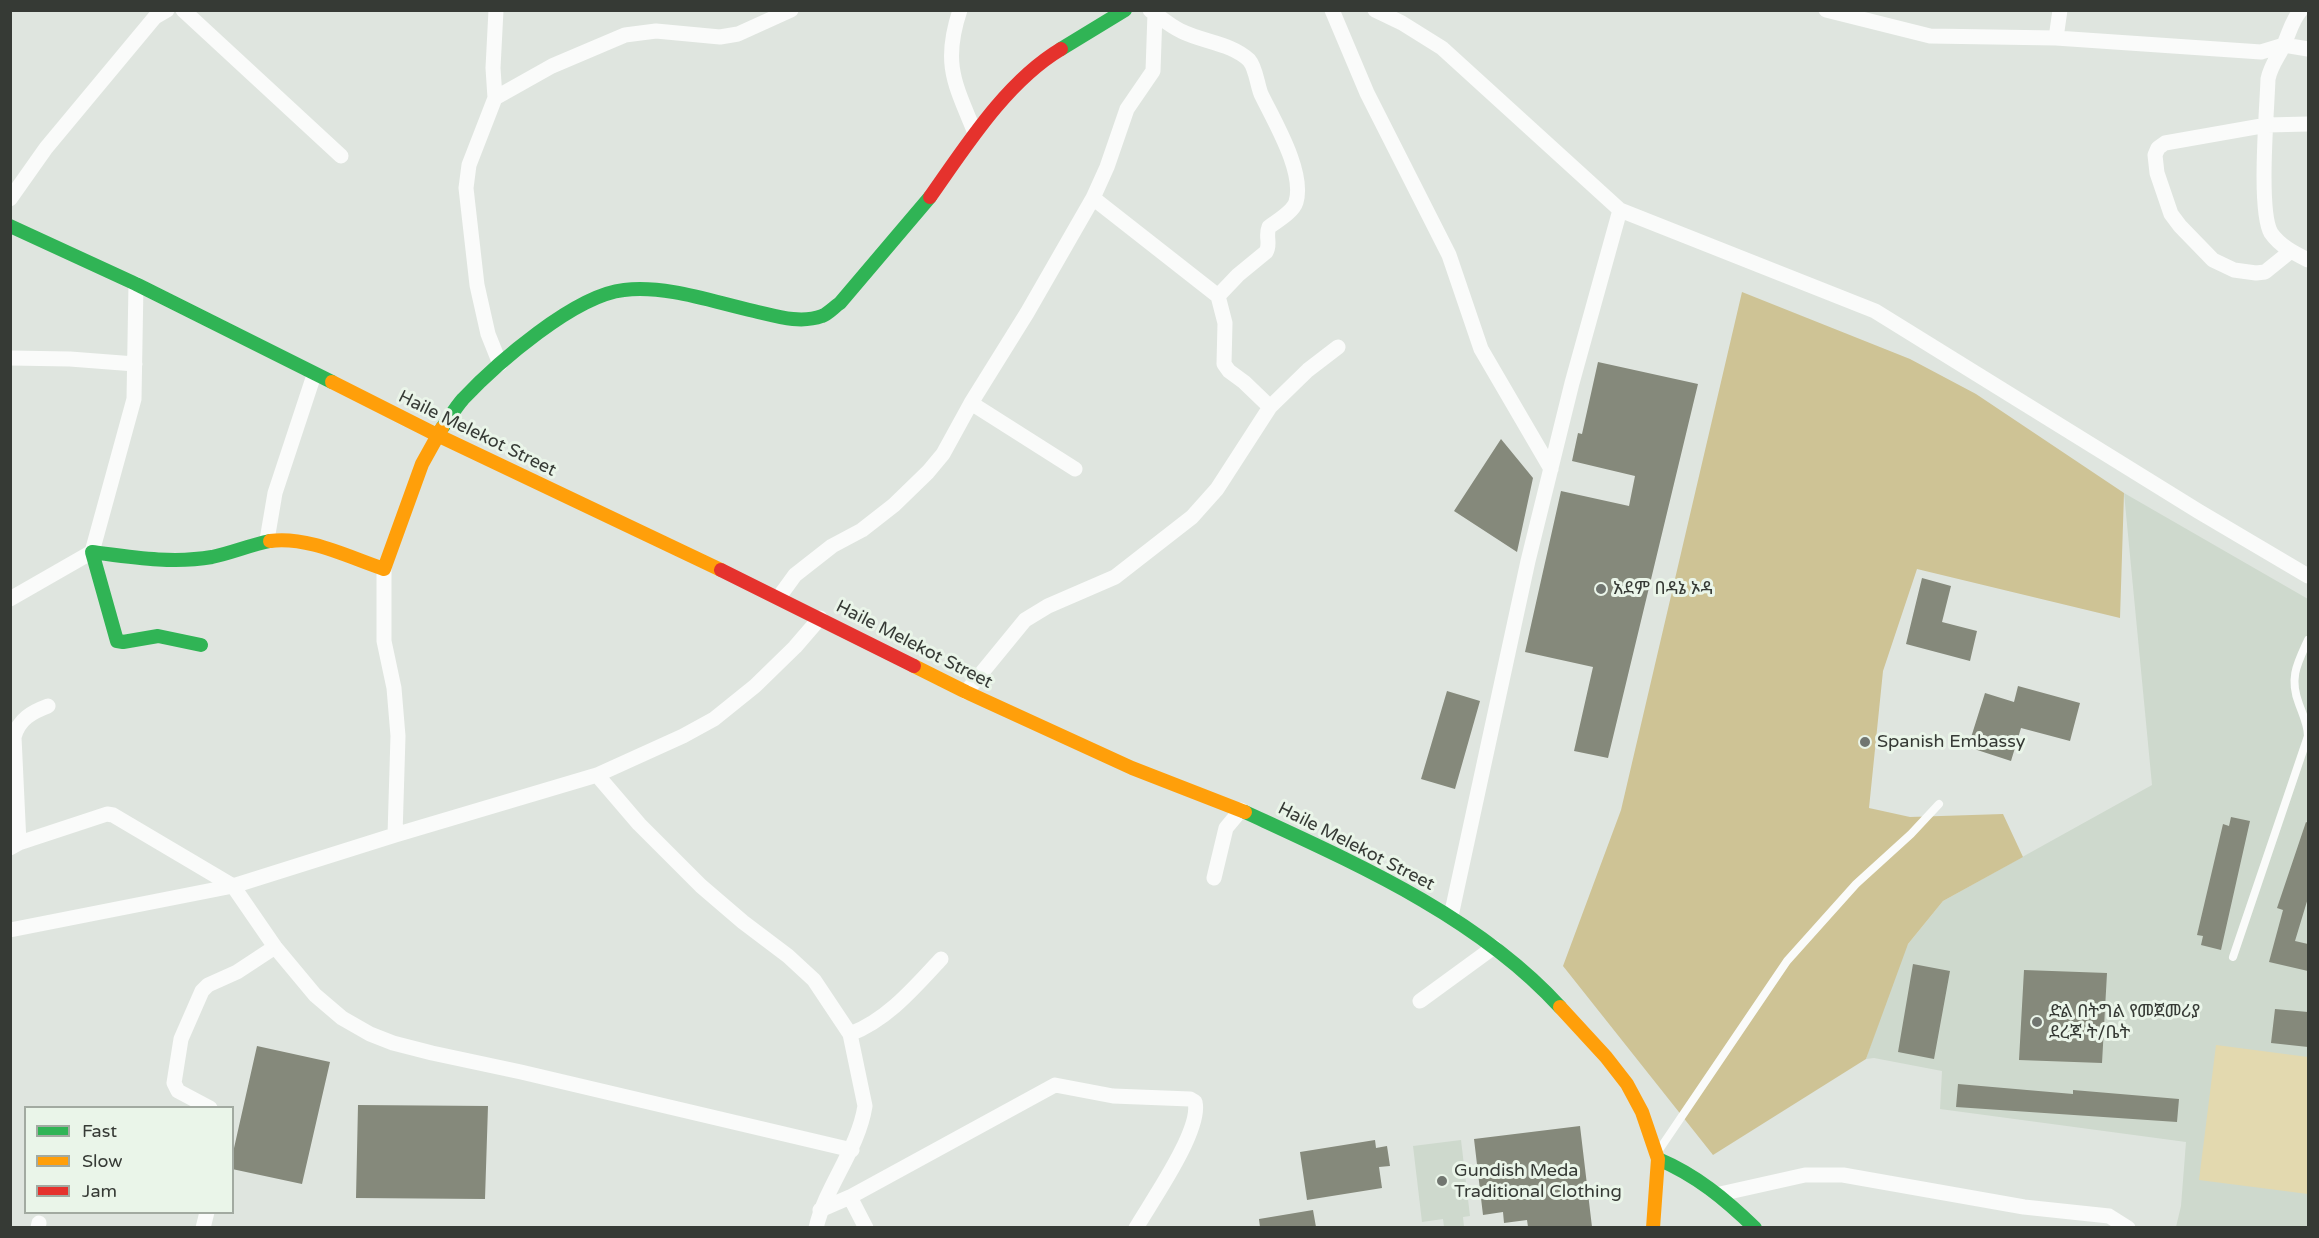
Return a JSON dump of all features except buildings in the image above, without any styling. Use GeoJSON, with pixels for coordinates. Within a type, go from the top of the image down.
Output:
{"type":"FeatureCollection","features":[{"type":"Feature","properties":{"kind":"main road"},"geometry":{"type":"LineString","coordinates":[[201,645],[158,636],[117,641],[92,552],[151,559],[209,558],[251,547],[267,540],[288,540],[384,569],[422,464],[437,435],[462,400],[500,364],[568,311],[600,296],[622,290],[643,289],[676,292],[782,318],[804,320],[823,316],[840,303],[925,203],[975,133],[1016,86],[1049,56],[1125,10]]}},
{"type":"Feature","properties":{"kind":"main road","name":"Haile Melekot Street"},"geometry":{"type":"LineString","coordinates":[[10,226],[136,284],[437,435],[779,597],[966,692],[1132,768],[1241,810],[1326,849],[1451,916],[1494,947],[1554,1000],[1606,1057],[1627,1084],[1642,1112],[1657,1156],[1653,1227]]}},
{"type":"Feature","properties":{"kind":"main road"},"geometry":{"type":"LineString","coordinates":[[1657,1156],[1697,1177],[1720,1194],[1755,1227]]}},
{"type":"Feature","properties":{"kind":"street"},"geometry":{"type":"LineString","coordinates":[[10,199],[46,148],[155,17],[167,10]]}},
{"type":"Feature","properties":{"kind":"street"},"geometry":{"type":"LineString","coordinates":[[183,10],[341,156]]}},
{"type":"Feature","properties":{"kind":"street"},"geometry":{"type":"LineString","coordinates":[[496,10],[493,68],[495,98],[469,165],[466,188],[477,285],[488,334],[500,364]]}},
{"type":"Feature","properties":{"kind":"street"},"geometry":{"type":"LineString","coordinates":[[495,98],[552,66],[625,35],[656,31],[720,37],[738,34],[791,10]]}},
{"type":"Feature","properties":{"kind":"street"},"geometry":{"type":"LineString","coordinates":[[960,10],[951,53],[952,78],[975,133]]}},
{"type":"Feature","properties":{"kind":"street"},"geometry":{"type":"LineString","coordinates":[[1332,10],[1376,112],[1449,255],[1481,349],[1551,469]]}},
{"type":"Feature","properties":{"kind":"street"},"geometry":{"type":"LineString","coordinates":[[1375,10],[1402,23],[1442,48],[1620,210],[1875,311],[2198,511],[2308,576]]}},
{"type":"Feature","properties":{"kind":"street"},"geometry":{"type":"LineString","coordinates":[[1826,10],[1930,36],[2056,38],[2260,52],[2284,45],[2308,49]]}},
{"type":"Feature","properties":{"kind":"street"},"geometry":{"type":"LineString","coordinates":[[2056,38],[2060,10]]}},
{"type":"Feature","properties":{"kind":"street"},"geometry":{"type":"LineString","coordinates":[[2301,10],[2294,19],[2284,45],[2270,68],[2264,155],[2266,220],[2276,240],[2308,260]]}},
{"type":"Feature","properties":{"kind":"street"},"geometry":{"type":"LineString","coordinates":[[779,597],[795,575],[832,546],[862,530],[894,505],[943,454],[971,403],[1028,313],[1093,198],[1107,167],[1127,109],[1153,71],[1153,12]]}},
{"type":"Feature","properties":{"kind":"street"},"geometry":{"type":"LineString","coordinates":[[1153,12],[1181,31],[1236,51],[1251,62],[1260,92],[1279,129],[1294,169],[1296,203],[1269,227],[1267,231],[1269,247],[1266,252],[1238,275],[1218,296]]}},
{"type":"Feature","properties":{"kind":"street"},"geometry":{"type":"LineString","coordinates":[[2291,251],[2265,272],[2234,270],[2213,260],[2171,214],[2157,173],[2155,156],[2158,148],[2165,143],[2267,125],[2308,124]]}},
{"type":"Feature","properties":{"kind":"street"},"geometry":{"type":"LineString","coordinates":[[1093,198],[1218,296],[1224,323],[1224,364],[1270,407]]}},
{"type":"Feature","properties":{"kind":"street"},"geometry":{"type":"LineString","coordinates":[[1451,916],[1528,561],[1572,383],[1620,210]]}},
{"type":"Feature","properties":{"kind":"street"},"geometry":{"type":"LineString","coordinates":[[10,599],[92,552],[134,399],[136,284]]}},
{"type":"Feature","properties":{"kind":"street"},"geometry":{"type":"LineString","coordinates":[[966,692],[1025,620],[1048,606],[1115,577],[1192,517],[1217,489],[1270,407],[1308,370],[1338,347]]}},
{"type":"Feature","properties":{"kind":"street"},"geometry":{"type":"LineString","coordinates":[[10,358],[70,358],[135,364]]}},
{"type":"Feature","properties":{"kind":"street"},"geometry":{"type":"LineString","coordinates":[[267,540],[275,493],[314,375]]}},
{"type":"Feature","properties":{"kind":"street"},"geometry":{"type":"LineString","coordinates":[[971,403],[1075,469]]}},
{"type":"Feature","properties":{"kind":"street"},"geometry":{"type":"LineString","coordinates":[[384,569],[384,641],[394,688],[398,736],[395,835]]}},
{"type":"Feature","properties":{"kind":"street"},"geometry":{"type":"LineString","coordinates":[[10,930],[233,886],[597,775],[683,736],[714,719],[755,686],[795,647],[820,618]]}},
{"type":"Feature","properties":{"kind":"street"},"geometry":{"type":"LineString","coordinates":[[48,706],[22,720],[14,736],[15,846],[107,814],[118,817],[233,886],[275,947],[315,995],[342,1018],[393,1043],[852,1150]]}},
{"type":"Feature","properties":{"kind":"street"},"geometry":{"type":"LineString","coordinates":[[597,775],[639,824],[701,886],[743,922],[789,956],[813,980],[850,1034],[865,1106],[852,1150],[820,1210],[816,1227]]}},
{"type":"Feature","properties":{"kind":"street"},"geometry":{"type":"LineString","coordinates":[[1214,878],[1226,828],[1241,810]]}},
{"type":"Feature","properties":{"kind":"street"},"geometry":{"type":"LineString","coordinates":[[208,1106],[178,1091],[174,1083],[181,1039],[193,1009],[202,991],[208,985],[237,972],[275,947]]}},
{"type":"Feature","properties":{"kind":"street"},"geometry":{"type":"LineString","coordinates":[[1420,1001],[1494,947]]}},
{"type":"Feature","properties":{"kind":"street"},"geometry":{"type":"LineString","coordinates":[[850,1034],[876,1022],[909,993],[941,959]]}},
{"type":"Feature","properties":{"kind":"street"},"geometry":{"type":"LineString","coordinates":[[820,1210],[849,1197],[1055,1085],[1113,1096],[1190,1099],[1195,1102],[1195,1119],[1183,1148],[1136,1227]]}},
{"type":"Feature","properties":{"kind":"street"},"geometry":{"type":"LineString","coordinates":[[1720,1194],[1805,1175],[1843,1175],[2024,1208],[2109,1216],[2128,1227]]}},
{"type":"Feature","properties":{"kind":"street"},"geometry":{"type":"LineString","coordinates":[[849,1197],[866,1227]]}},
{"type":"Feature","properties":{"kind":"lane"},"geometry":{"type":"LineString","coordinates":[[2233,957],[2308,736],[2308,728],[2293,681],[2296,667],[2308,640]]}},
{"type":"Feature","properties":{"kind":"lane"},"geometry":{"type":"LineString","coordinates":[[1657,1156],[1786,962],[1856,884],[1911,834],[1939,804]]}},
{"type":"Feature","properties":{"kind":"shaded area"},"geometry":{"type":"Polygon","coordinates":[[[1742,292],[1910,359],[1976,394],[2124,493],[2120,618],[1917,569],[1883,671],[1869,808],[1910,817],[2003,814],[2023,857],[1943,901],[1908,944],[1866,1059],[1713,1155],[1563,966],[1621,810],[1742,292]]]}},
{"type":"Feature","properties":{"kind":"shaded area"},"geometry":{"type":"Polygon","coordinates":[[[2124,493],[2308,599],[2308,1227],[2176,1227],[2181,1206],[2186,1142],[1940,1109],[1942,1071],[1874,1058],[1866,1059],[1904,949],[1943,901],[2152,785],[2124,493]]]}},
{"type":"Feature","properties":{"kind":"shaded area"},"geometry":{"type":"Polygon","coordinates":[[[2216,1045],[2308,1057],[2308,1194],[2199,1180],[2216,1045]]]}},
{"type":"Feature","properties":{"kind":"shaded area","name":"Gundish Meda Traditional Clothing"},"geometry":{"type":"Polygon","coordinates":[[[1461,1140],[1470,1216],[1463,1217],[1464,1227],[1444,1227],[1443,1219],[1422,1222],[1413,1146],[1461,1140]]]}},
{"type":"Feature","properties":{"kind":"traffic: fast"},"geometry":{"type":"LineString","coordinates":[[1061,49],[1125,10]]}},
{"type":"Feature","properties":{"kind":"traffic: fast"},"geometry":{"type":"LineString","coordinates":[[442,428],[463,399],[516,350],[560,317],[604,295],[624,290],[657,290],[690,295],[788,318],[805,319],[824,315],[840,303],[930,197]]}},
{"type":"Feature","properties":{"kind":"traffic: fast"},"geometry":{"type":"LineString","coordinates":[[10,226],[136,284],[332,382]]}},
{"type":"Feature","properties":{"kind":"traffic: fast"},"geometry":{"type":"LineString","coordinates":[[201,645],[158,636],[117,641],[92,552],[182,560],[212,557],[270,541]]}},
{"type":"Feature","properties":{"kind":"traffic: fast"},"geometry":{"type":"LineString","coordinates":[[1245,812],[1413,894],[1491,945],[1560,1007]]}},
{"type":"Feature","properties":{"kind":"traffic: fast"},"geometry":{"type":"LineString","coordinates":[[1658,1159],[1685,1172],[1709,1189],[1755,1228]]}},
{"type":"Feature","properties":{"kind":"traffic: slow"},"geometry":{"type":"LineString","coordinates":[[332,382],[437,435],[721,570]]}},
{"type":"Feature","properties":{"kind":"traffic: slow"},"geometry":{"type":"LineString","coordinates":[[270,541],[284,540],[313,544],[384,569],[422,464],[442,428]]}},
{"type":"Feature","properties":{"kind":"traffic: slow"},"geometry":{"type":"LineString","coordinates":[[914,666],[1132,768],[1245,812]]}},
{"type":"Feature","properties":{"kind":"traffic: slow"},"geometry":{"type":"LineString","coordinates":[[1560,1007],[1606,1057],[1627,1084],[1642,1112],[1658,1159],[1653,1228]]}},
{"type":"Feature","properties":{"kind":"traffic: jam"},"geometry":{"type":"LineString","coordinates":[[930,197],[988,116],[1022,79],[1061,49]]}},
{"type":"Feature","properties":{"kind":"traffic: jam"},"geometry":{"type":"LineString","coordinates":[[721,570],[914,666]]}},
{"type":"Feature","properties":{"kind":"place","name":"አደም በዳኔ ኦዳ"},"geometry":{"type":"Point","coordinates":[1601,589]}},
{"type":"Feature","properties":{"kind":"place","name":"Spanish Embassy"},"geometry":{"type":"Point","coordinates":[1865,742]}},
{"type":"Feature","properties":{"kind":"place","name":"ድል በትግል የመጀመሪያ ደረጃ ት/ቤት"},"geometry":{"type":"Point","coordinates":[2037,1022]}},
{"type":"Feature","properties":{"kind":"place","name":"Gundish Meda Traditional Clothing"},"geometry":{"type":"Point","coordinates":[1442,1181]}}]}
